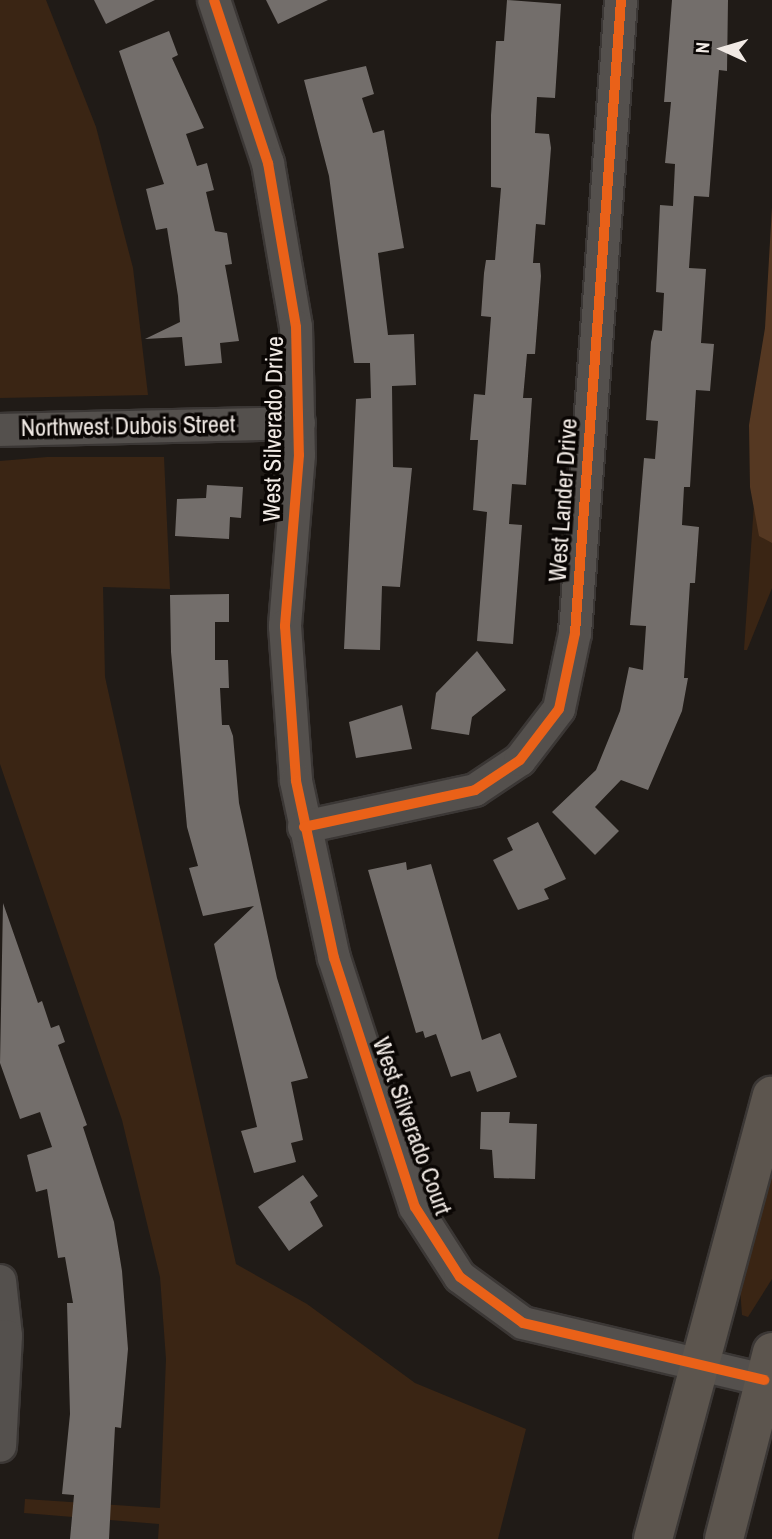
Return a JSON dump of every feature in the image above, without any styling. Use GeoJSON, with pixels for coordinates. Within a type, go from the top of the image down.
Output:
{"type":"FeatureCollection","features":[{"type":"Feature","properties":{"kind":"main road"},"geometry":{"type":"LineString","coordinates":[[653,1539],[698,1363],[772,1096]]}},
{"type":"Feature","properties":{"kind":"main road"},"geometry":{"type":"LineString","coordinates":[[724,1539],[768,1366]]}},
{"type":"Feature","properties":{"kind":"street","name":"West Silverado Drive"},"geometry":{"type":"LineString","coordinates":[[214,0],[252,107],[280,216],[296,327],[299,423],[285,626],[291,740],[304,827]]}},
{"type":"Feature","properties":{"kind":"street","name":"West Lander Drive"},"geometry":{"type":"LineString","coordinates":[[304,827],[475,790],[520,760],[559,709],[575,633],[621,0]]}},
{"type":"Feature","properties":{"kind":"street","name":"Northwest Dubois Street"},"geometry":{"type":"LineString","coordinates":[[0,430],[299,423]]}},
{"type":"Feature","properties":{"kind":"street","name":"West Silverado Court"},"geometry":{"type":"LineString","coordinates":[[304,827],[350,1012],[415,1207],[442,1256],[480,1295],[523,1323],[583,1341],[698,1363],[768,1366]]}},
{"type":"Feature","properties":{"kind":"street"},"geometry":{"type":"LineString","coordinates":[[0,1281],[6,1336],[0,1446]]}},
{"type":"Feature","properties":{"kind":"shaded area"},"geometry":{"type":"Polygon","coordinates":[[[0,0],[46,0],[96,127],[133,268],[148,395],[0,398],[0,0]]]}},
{"type":"Feature","properties":{"kind":"shaded area"},"geometry":{"type":"Polygon","coordinates":[[[772,207],[772,543],[759,536],[750,487],[749,425],[765,328],[772,207]]]}},
{"type":"Feature","properties":{"kind":"shaded area"},"geometry":{"type":"Polygon","coordinates":[[[772,242],[772,588],[747,650],[744,650],[772,242]]]}},
{"type":"Feature","properties":{"kind":"shaded area"},"geometry":{"type":"Polygon","coordinates":[[[47,457],[164,457],[170,589],[103,587],[105,677],[236,1264],[307,1304],[415,1383],[526,1429],[498,1539],[158,1539],[159,1524],[24,1513],[25,1499],[160,1508],[166,1359],[160,1277],[122,1120],[0,764],[0,461],[47,457]]]}},
{"type":"Feature","properties":{"kind":"shaded area"},"geometry":{"type":"Polygon","coordinates":[[[772,1149],[772,1279],[748,1317],[742,1315],[739,1274],[772,1149]]]}},
{"type":"Feature","properties":{"kind":"building"},"geometry":{"type":"Polygon","coordinates":[[[94,0],[155,0],[106,24],[94,0]]]}},
{"type":"Feature","properties":{"kind":"building"},"geometry":{"type":"Polygon","coordinates":[[[266,0],[328,0],[278,24],[266,0]]]}},
{"type":"Feature","properties":{"kind":"building"},"geometry":{"type":"Polygon","coordinates":[[[507,0],[561,4],[555,98],[537,97],[535,133],[549,134],[551,148],[545,225],[536,224],[533,263],[540,263],[541,276],[535,354],[527,354],[523,398],[532,398],[526,485],[512,484],[509,524],[522,525],[513,644],[477,641],[487,512],[473,510],[478,440],[470,440],[474,394],[485,395],[491,317],[481,316],[484,273],[486,260],[495,260],[501,188],[491,187],[491,115],[496,41],[504,41],[507,0]]]}},
{"type":"Feature","properties":{"kind":"building"},"geometry":{"type":"Polygon","coordinates":[[[672,0],[728,0],[727,71],[719,70],[709,197],[694,196],[689,268],[706,269],[701,343],[714,344],[710,391],[696,390],[690,487],[684,487],[682,525],[699,527],[695,583],[690,583],[684,678],[688,678],[682,711],[648,790],[621,780],[595,807],[619,831],[595,855],[552,812],[596,770],[620,711],[629,667],[643,670],[646,626],[630,625],[644,458],[655,459],[658,421],[646,420],[651,342],[654,330],[662,331],[664,293],[656,292],[660,205],[673,206],[675,164],[665,163],[671,102],[664,102],[672,0]]]}},
{"type":"Feature","properties":{"kind":"building"},"geometry":{"type":"Polygon","coordinates":[[[169,31],[178,55],[172,58],[204,128],[186,134],[197,166],[207,163],[214,190],[206,192],[215,231],[227,233],[232,264],[225,265],[239,341],[220,343],[222,363],[185,366],[182,337],[145,339],[180,322],[178,296],[167,228],[156,230],[146,189],[164,184],[119,51],[169,31]]]}},
{"type":"Feature","properties":{"kind":"building"},"geometry":{"type":"Polygon","coordinates":[[[366,66],[374,94],[362,98],[373,133],[384,130],[404,248],[378,253],[388,335],[414,334],[416,385],[392,386],[393,467],[412,468],[400,587],[382,586],[380,650],[344,649],[356,399],[371,398],[370,363],[354,363],[329,176],[304,80],[366,66]]]}},
{"type":"Feature","properties":{"kind":"building"},"geometry":{"type":"Polygon","coordinates":[[[207,485],[243,487],[241,518],[230,517],[229,539],[175,536],[177,499],[206,498],[207,485]]]}},
{"type":"Feature","properties":{"kind":"building"},"geometry":{"type":"Polygon","coordinates":[[[229,594],[229,622],[215,622],[215,660],[228,660],[229,688],[220,688],[222,725],[229,725],[233,736],[239,803],[277,978],[308,1078],[291,1082],[303,1140],[291,1143],[296,1162],[254,1173],[241,1131],[257,1127],[214,944],[254,906],[203,916],[189,868],[198,866],[187,827],[171,652],[170,595],[229,594]]]}},
{"type":"Feature","properties":{"kind":"building"},"geometry":{"type":"Polygon","coordinates":[[[477,651],[506,690],[472,717],[469,735],[431,729],[436,693],[477,651]]]}},
{"type":"Feature","properties":{"kind":"building"},"geometry":{"type":"Polygon","coordinates":[[[402,705],[412,749],[356,758],[349,722],[402,705]]]}},
{"type":"Feature","properties":{"kind":"building"},"geometry":{"type":"Polygon","coordinates":[[[538,822],[566,879],[544,889],[549,899],[518,910],[493,860],[513,850],[507,838],[538,822]]]}},
{"type":"Feature","properties":{"kind":"building"},"geometry":{"type":"Polygon","coordinates":[[[406,862],[407,870],[431,864],[482,1040],[500,1033],[517,1077],[477,1092],[470,1071],[451,1077],[436,1034],[425,1038],[423,1031],[416,1033],[368,870],[406,862]]]}},
{"type":"Feature","properties":{"kind":"building"},"geometry":{"type":"Polygon","coordinates":[[[3,903],[38,1003],[42,1001],[51,1028],[59,1025],[65,1042],[58,1045],[87,1125],[83,1127],[114,1222],[122,1271],[128,1349],[121,1428],[115,1427],[109,1539],[70,1539],[74,1495],[62,1494],[70,1414],[67,1303],[73,1303],[65,1257],[58,1258],[47,1189],[36,1192],[27,1155],[52,1147],[40,1112],[20,1119],[0,1063],[3,903]]]}},
{"type":"Feature","properties":{"kind":"building"},"geometry":{"type":"Polygon","coordinates":[[[481,1112],[510,1112],[509,1123],[537,1124],[535,1179],[494,1178],[492,1150],[480,1149],[481,1112]]]}},
{"type":"Feature","properties":{"kind":"building"},"geometry":{"type":"Polygon","coordinates":[[[303,1175],[318,1196],[310,1202],[323,1226],[289,1251],[258,1207],[303,1175]]]}},
{"type":"Feature","properties":{"kind":"cycle path"},"geometry":{"type":"LineString","coordinates":[[214,0],[268,163],[296,327],[299,455],[285,626],[296,781],[334,958],[415,1207],[460,1277],[523,1323],[764,1380]]}},
{"type":"Feature","properties":{"kind":"cycle path"},"geometry":{"type":"LineString","coordinates":[[304,827],[475,790],[520,760],[559,709],[575,633],[621,0]]}}]}
